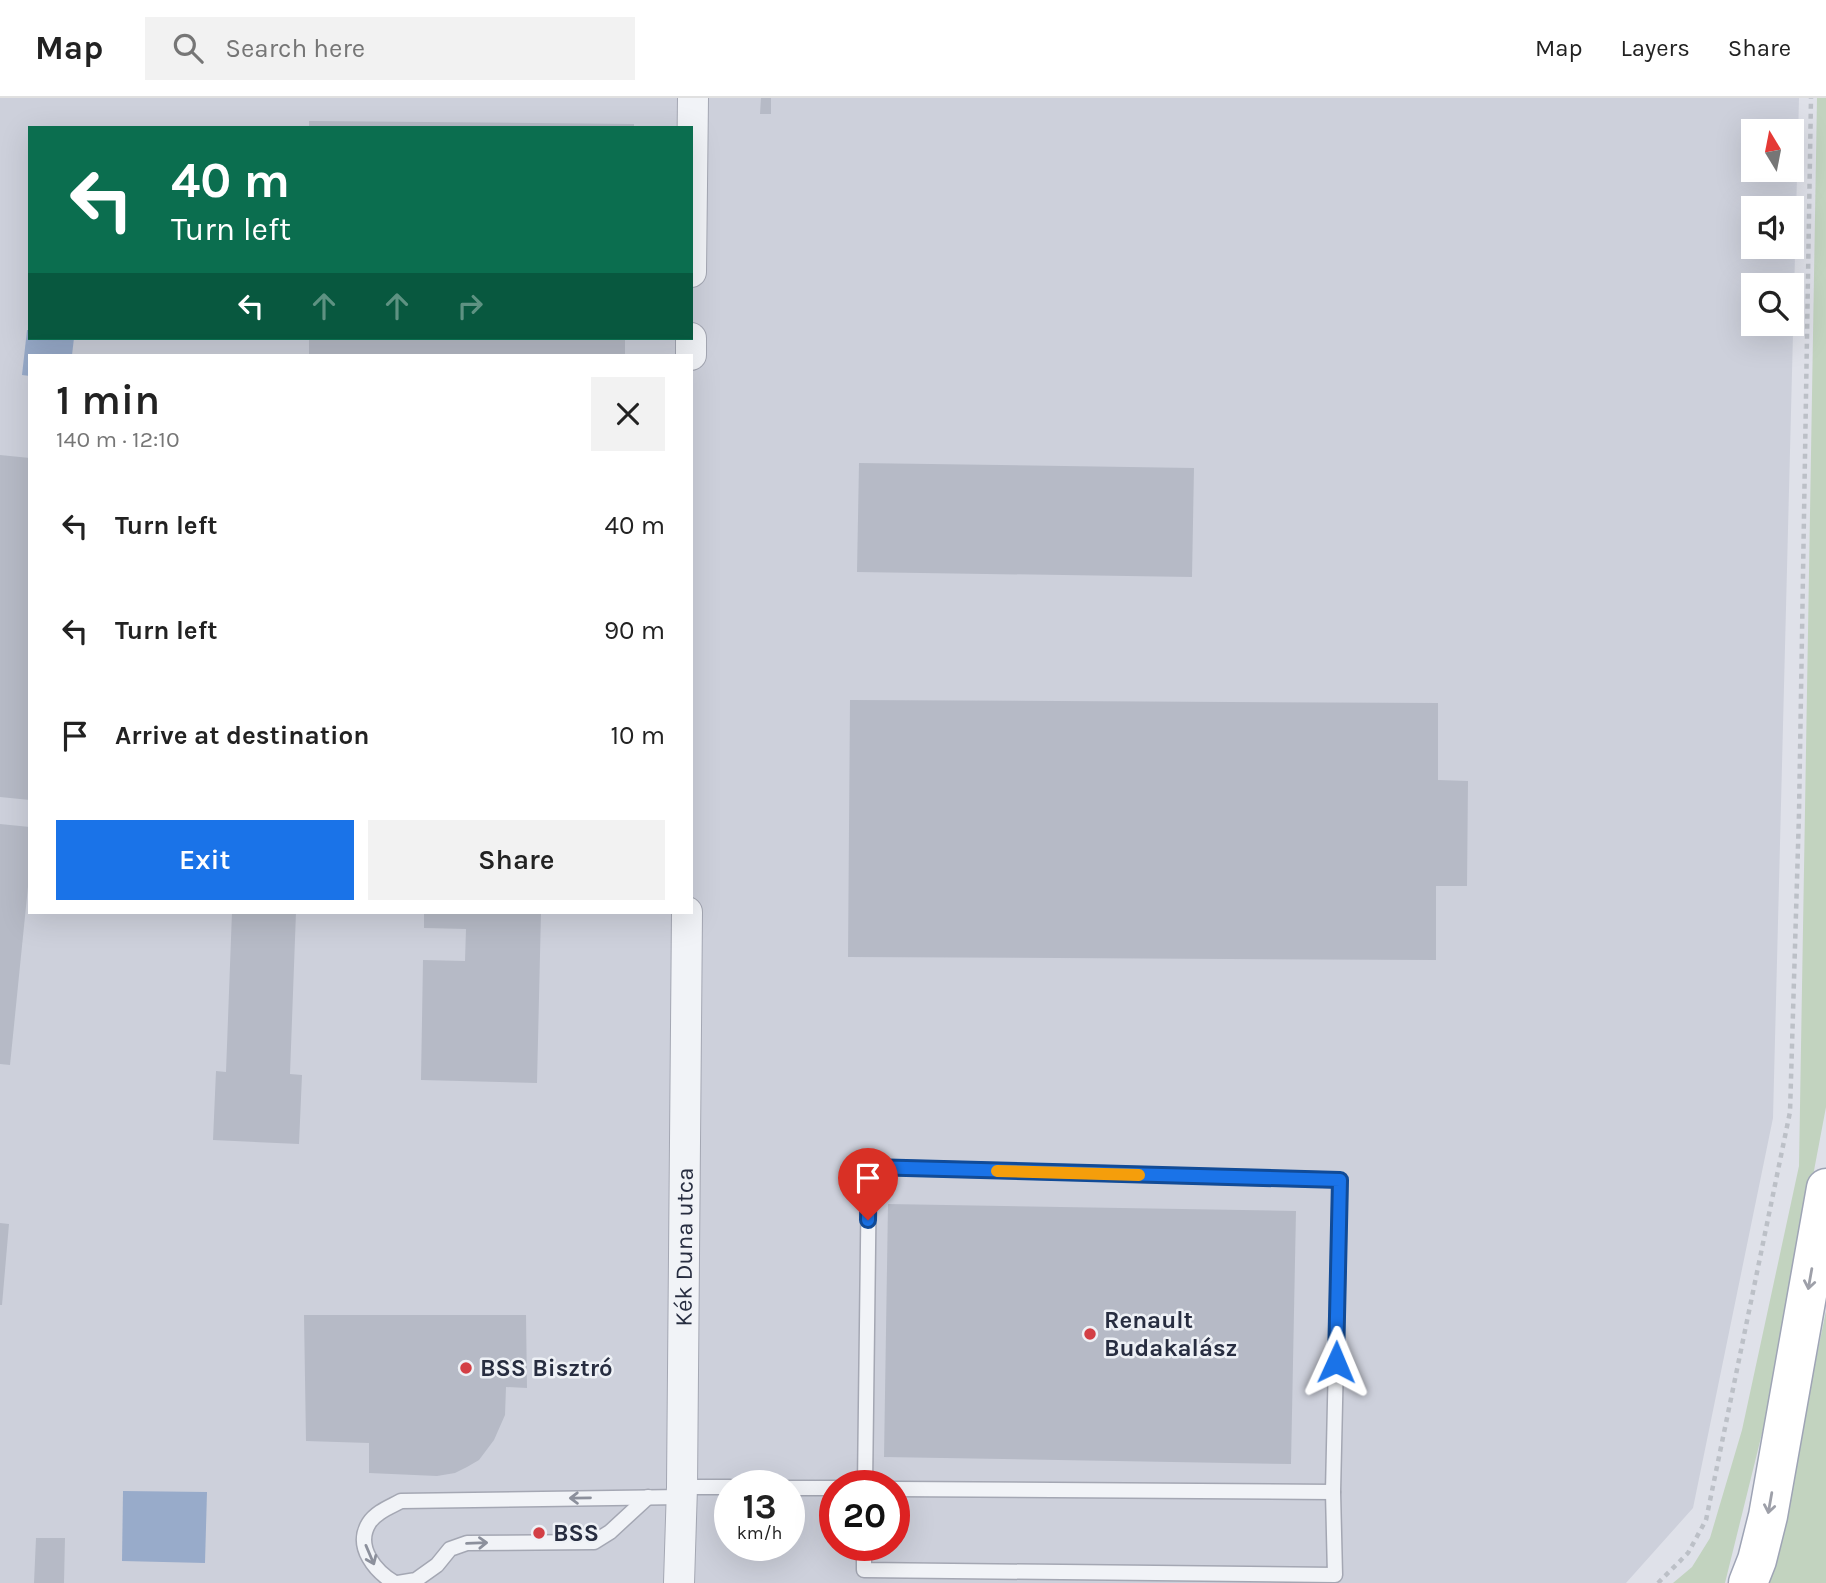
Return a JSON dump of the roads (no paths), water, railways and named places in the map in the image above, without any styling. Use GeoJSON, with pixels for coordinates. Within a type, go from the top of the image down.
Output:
{"type":"FeatureCollection","features":[{"type":"Feature","properties":{"kind":"main road"},"geometry":{"type":"LineString","coordinates":[[1748,1583],[1758,1560],[1768,1516],[1826,1188]]}},
{"type":"Feature","properties":{"kind":"street"},"geometry":{"type":"LineString","coordinates":[[693,98],[693,126]]}},
{"type":"Feature","properties":{"kind":"street","name":"Kék Duna utca"},"geometry":{"type":"LineString","coordinates":[[679,1583],[687,914]]}},
{"type":"Feature","properties":{"kind":"lane"},"geometry":{"type":"LineString","coordinates":[[864,1561],[864,1570],[1335,1575],[1333,1492],[1340,1180],[869,1167],[865,1470]]}},
{"type":"Feature","properties":{"kind":"lane"},"geometry":{"type":"LineString","coordinates":[[648,1497],[610,1532],[594,1542],[467,1543],[450,1549],[437,1565],[416,1580],[397,1583],[379,1574],[369,1559],[364,1542],[368,1525],[378,1514],[401,1501],[648,1497],[714,1489]]}},
{"type":"Feature","properties":{"kind":"lane"},"geometry":{"type":"LineString","coordinates":[[910,1489],[1333,1492]]}},
{"type":"Feature","properties":{"kind":"water"},"geometry":{"type":"Polygon","coordinates":[[[27,330],[28,340],[74,340],[72,354],[28,354],[28,376],[22,375],[27,330]]]}},
{"type":"Feature","properties":{"kind":"water"},"geometry":{"type":"Polygon","coordinates":[[[123,1491],[207,1492],[205,1563],[122,1561],[123,1491]]]}},
{"type":"Feature","properties":{"kind":"place","name":"Renault Budakalász"},"geometry":{"type":"Point","coordinates":[1090,1334]}},
{"type":"Feature","properties":{"kind":"place","name":"BSS Bisztró"},"geometry":{"type":"Point","coordinates":[466,1368]}},
{"type":"Feature","properties":{"kind":"place","name":"BSS"},"geometry":{"type":"Point","coordinates":[539,1533]}}]}
